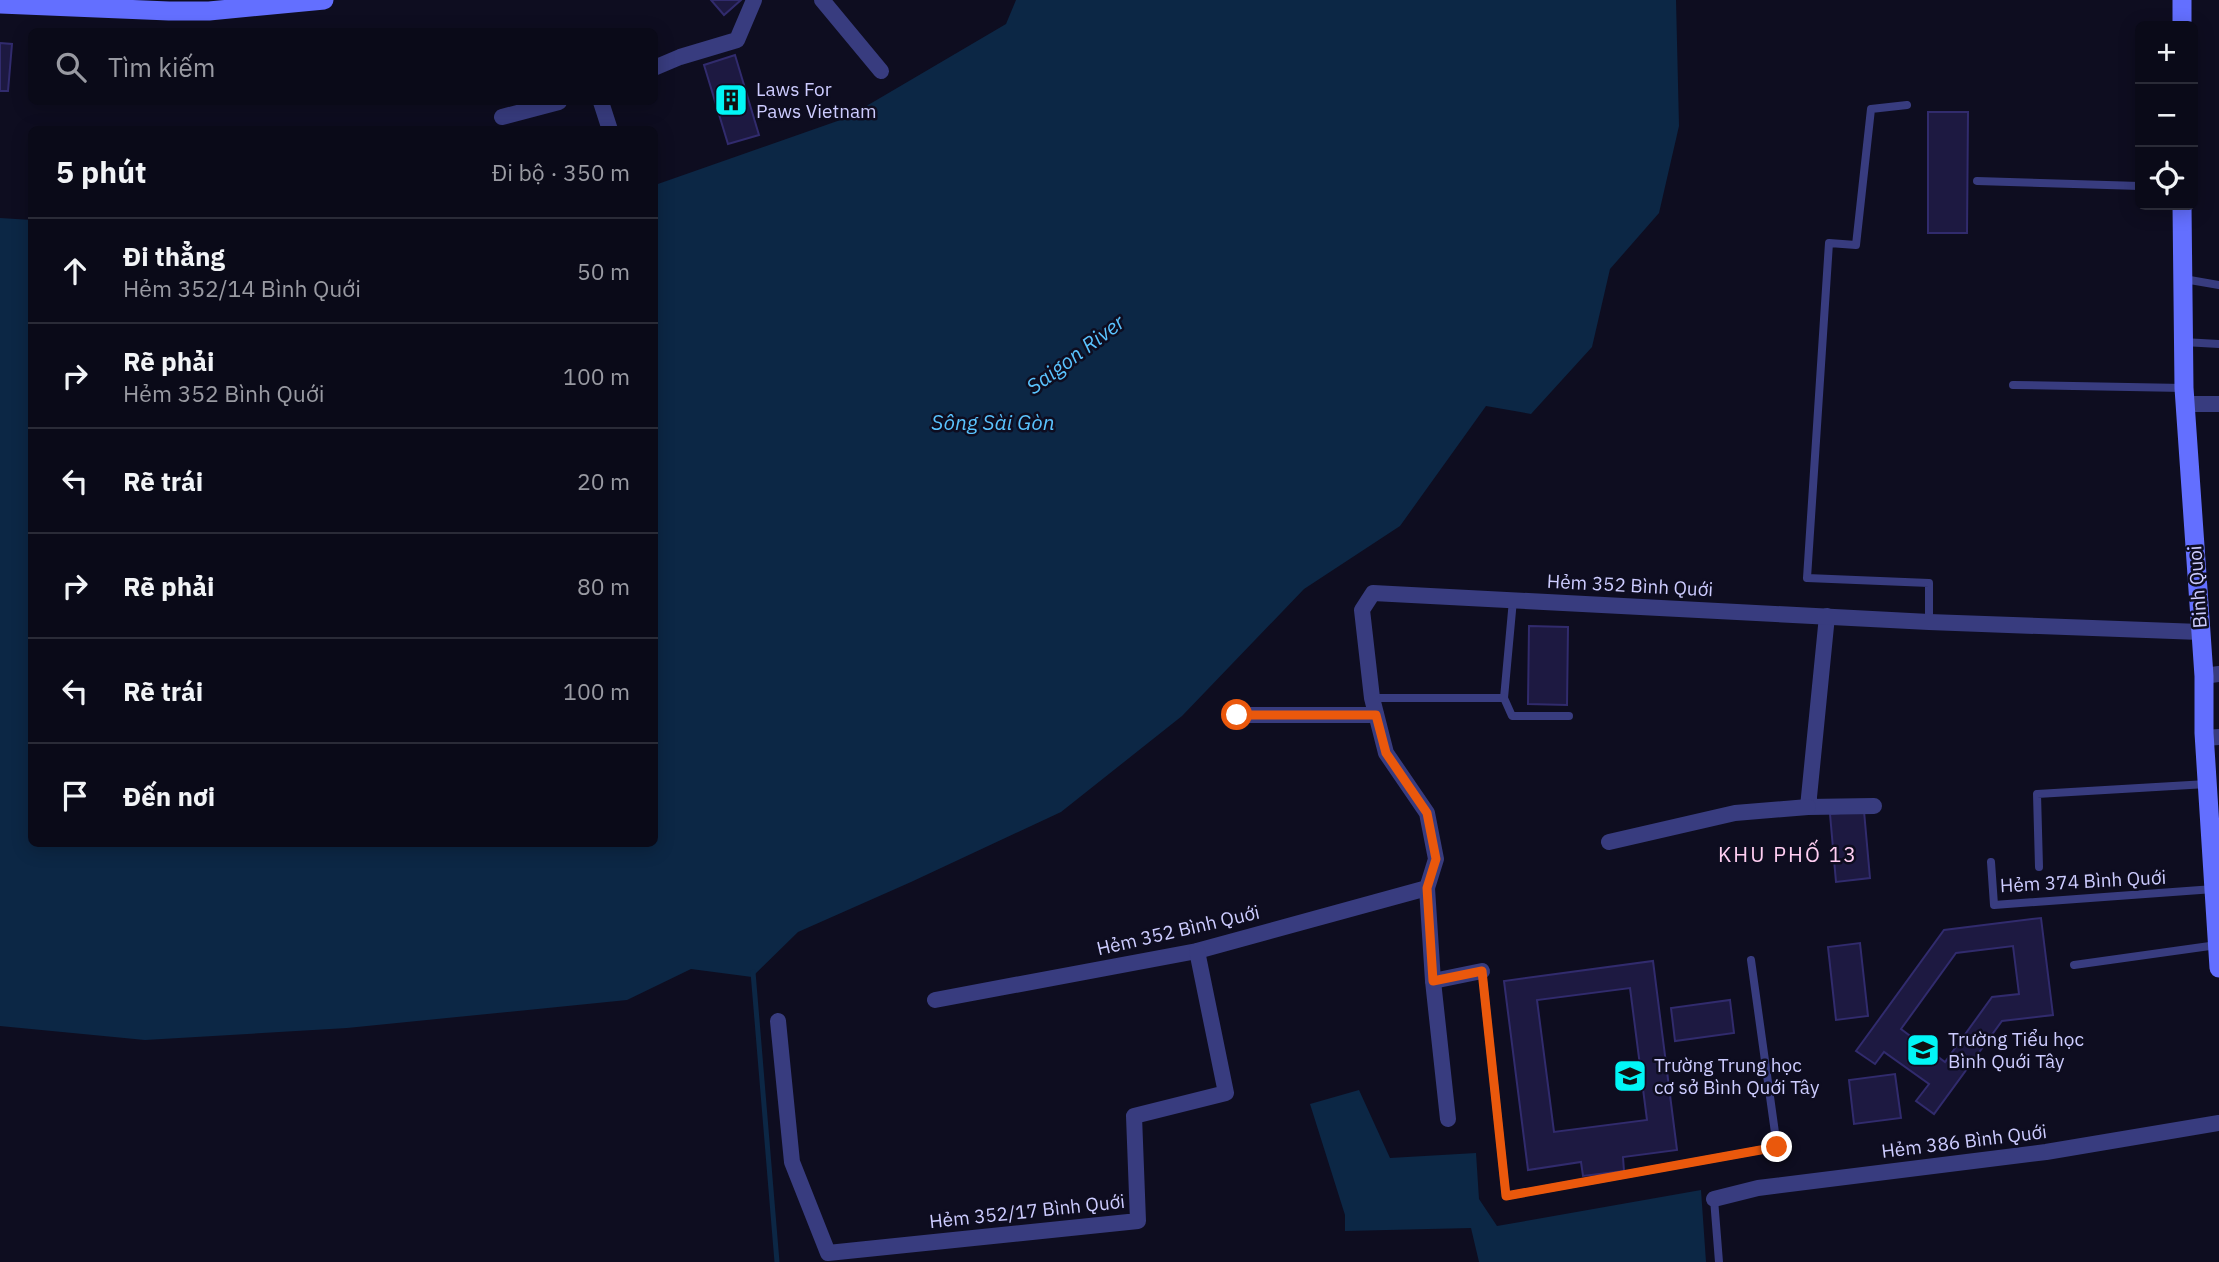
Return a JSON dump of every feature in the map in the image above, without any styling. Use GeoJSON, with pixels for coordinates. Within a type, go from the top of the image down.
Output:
{"type":"FeatureCollection","features":[{"type":"Feature","properties":{"kind":"main road"},"geometry":{"type":"LineString","coordinates":[[0,4],[168,6],[209,11],[324,0]]}},
{"type":"Feature","properties":{"kind":"main road"},"geometry":{"type":"LineString","coordinates":[[2182,0],[2182,21]]}},
{"type":"Feature","properties":{"kind":"main road","name":"Binh Quoi"},"geometry":{"type":"LineString","coordinates":[[2182,210],[2184,396],[2200,632],[2212,675],[2212,738],[2207,784],[2219,968]]}},
{"type":"Feature","properties":{"kind":"street"},"geometry":{"type":"LineString","coordinates":[[658,66],[737,40],[754,0]]}},
{"type":"Feature","properties":{"kind":"street"},"geometry":{"type":"LineString","coordinates":[[822,0],[881,71]]}},
{"type":"Feature","properties":{"kind":"street"},"geometry":{"type":"LineString","coordinates":[[502,117],[548,105]]}},
{"type":"Feature","properties":{"kind":"street"},"geometry":{"type":"LineString","coordinates":[[602,105],[609,126]]}},
{"type":"Feature","properties":{"kind":"street"},"geometry":{"type":"LineString","coordinates":[[2184,396],[2219,404]]}},
{"type":"Feature","properties":{"kind":"street","name":"Hẻm 352 Bình Quới"},"geometry":{"type":"LineString","coordinates":[[1448,1119],[1433,981],[1427,888],[1436,859],[1427,813],[1386,753],[1376,715],[1362,611],[1373,593],[1929,622],[2200,632]]}},
{"type":"Feature","properties":{"kind":"street"},"geometry":{"type":"LineString","coordinates":[[1808,807],[1827,616]]}},
{"type":"Feature","properties":{"kind":"street"},"geometry":{"type":"LineString","coordinates":[[1237,715],[1376,715]]}},
{"type":"Feature","properties":{"kind":"street"},"geometry":{"type":"LineString","coordinates":[[1609,842],[1735,813],[1808,807],[1874,806]]}},
{"type":"Feature","properties":{"kind":"street","name":"Hẻm 352 Bình Quới"},"geometry":{"type":"LineString","coordinates":[[934,1000],[1196,951],[1427,888]]}},
{"type":"Feature","properties":{"kind":"street","name":"Hẻm 352/17 Bình Quới"},"geometry":{"type":"LineString","coordinates":[[829,1258],[1138,1221],[1134,1116],[1226,1093],[1196,951]]}},
{"type":"Feature","properties":{"kind":"street"},"geometry":{"type":"LineString","coordinates":[[1433,981],[1482,971]]}},
{"type":"Feature","properties":{"kind":"street"},"geometry":{"type":"LineString","coordinates":[[778,1021],[792,1162],[829,1258]]}},
{"type":"Feature","properties":{"kind":"street","name":"Hẻm 386 Bình Quới"},"geometry":{"type":"LineString","coordinates":[[1714,1199],[1758,1188],[2046,1152],[2219,1123]]}},
{"type":"Feature","properties":{"kind":"lane"},"geometry":{"type":"LineString","coordinates":[[1907,105],[1871,109],[1856,245],[1829,243],[1807,578],[1929,583],[1929,622]]}},
{"type":"Feature","properties":{"kind":"lane"},"geometry":{"type":"LineString","coordinates":[[1977,181],[2135,186]]}},
{"type":"Feature","properties":{"kind":"lane"},"geometry":{"type":"LineString","coordinates":[[2183,279],[2219,285]]}},
{"type":"Feature","properties":{"kind":"lane"},"geometry":{"type":"LineString","coordinates":[[2183,342],[2219,344]]}},
{"type":"Feature","properties":{"kind":"lane"},"geometry":{"type":"LineString","coordinates":[[2013,384],[2184,396]]}},
{"type":"Feature","properties":{"kind":"lane"},"geometry":{"type":"LineString","coordinates":[[1513,600],[1504,698],[1512,716],[1569,716]]}},
{"type":"Feature","properties":{"kind":"lane"},"geometry":{"type":"LineString","coordinates":[[1373,698],[1504,698]]}},
{"type":"Feature","properties":{"kind":"lane"},"geometry":{"type":"LineString","coordinates":[[2039,867],[2037,794],[2207,784]]}},
{"type":"Feature","properties":{"kind":"lane","name":"Hẻm 374 Bình Quới"},"geometry":{"type":"LineString","coordinates":[[1991,862],[1994,905],[2214,889]]}},
{"type":"Feature","properties":{"kind":"lane"},"geometry":{"type":"LineString","coordinates":[[2074,965],[2217,945]]}},
{"type":"Feature","properties":{"kind":"lane"},"geometry":{"type":"LineString","coordinates":[[1482,971],[1506,1196],[1777,1147],[1751,960]]}},
{"type":"Feature","properties":{"kind":"lane"},"geometry":{"type":"LineString","coordinates":[[1714,1199],[1719,1262]]}},
{"type":"Feature","properties":{"kind":"water","name":"Sông Sài Gòn"},"geometry":{"type":"Polygon","coordinates":[[[1016,0],[1676,0],[1679,126],[1659,213],[1610,269],[1592,347],[1531,414],[1486,406],[1400,526],[1304,589],[1182,716],[1061,812],[798,932],[752,977],[691,969],[627,1000],[347,1028],[145,1040],[0,1026],[0,218],[28,220],[28,847],[658,847],[658,184],[846,118],[1006,24],[1016,0]]]}},
{"type":"Feature","properties":{"kind":"water"},"geometry":{"type":"Polygon","coordinates":[[[1359,1090],[1390,1158],[1476,1153],[1479,1199],[1497,1226],[1701,1190],[1706,1262],[1479,1262],[1471,1228],[1345,1231],[1345,1215],[1310,1104],[1359,1090]]]}},
{"type":"Feature","properties":{"kind":"building"},"geometry":{"type":"Polygon","coordinates":[[[711,0],[741,0],[724,15],[711,0]]]}},
{"type":"Feature","properties":{"kind":"building"},"geometry":{"type":"Polygon","coordinates":[[[0,43],[12,44],[8,91],[0,91],[0,43]]]}},
{"type":"Feature","properties":{"kind":"building","name":"Laws For Paws Vietnam"},"geometry":{"type":"Polygon","coordinates":[[[735,55],[759,135],[728,144],[704,65],[735,55]]]}},
{"type":"Feature","properties":{"kind":"building"},"geometry":{"type":"Polygon","coordinates":[[[1928,112],[1968,112],[1967,233],[1928,233],[1928,112]]]}},
{"type":"Feature","properties":{"kind":"building"},"geometry":{"type":"Polygon","coordinates":[[[1529,626],[1568,627],[1567,705],[1528,704],[1529,626]]]}},
{"type":"Feature","properties":{"kind":"building"},"geometry":{"type":"Polygon","coordinates":[[[1864,811],[1870,878],[1836,882],[1830,814],[1864,811]]]}},
{"type":"Feature","properties":{"kind":"building"},"geometry":{"type":"Polygon","coordinates":[[[2041,918],[2053,1015],[2002,1021],[1934,1114],[1916,1101],[1929,1084],[1884,1052],[1875,1064],[1856,1051],[1944,930],[2041,918]],[[2013,946],[1956,953],[1901,1029],[1945,1062],[1992,997],[2019,994],[2013,946]]]}},
{"type":"Feature","properties":{"kind":"building"},"geometry":{"type":"Polygon","coordinates":[[[1860,943],[1868,1016],[1836,1020],[1828,947],[1860,943]]]}},
{"type":"Feature","properties":{"kind":"building"},"geometry":{"type":"Polygon","coordinates":[[[1653,961],[1677,1150],[1623,1157],[1624,1171],[1583,1176],[1581,1162],[1528,1170],[1504,981],[1653,961]],[[1630,988],[1537,1000],[1554,1132],[1647,1120],[1630,988]]]}},
{"type":"Feature","properties":{"kind":"building"},"geometry":{"type":"Polygon","coordinates":[[[1730,1000],[1734,1033],[1675,1041],[1671,1008],[1730,1000]]]}},
{"type":"Feature","properties":{"kind":"building"},"geometry":{"type":"Polygon","coordinates":[[[1895,1074],[1901,1118],[1854,1124],[1849,1080],[1895,1074]]]}},
{"type":"Feature","properties":{"kind":"waterway"},"geometry":{"type":"LineString","coordinates":[[753,972],[777,1262]]}},
{"type":"Feature","properties":{"kind":"place","name":"Laws For Paws Vietnam"},"geometry":{"type":"Point","coordinates":[731,100]}},
{"type":"Feature","properties":{"kind":"place","name":"Trường Tiểu học Bình Quới Tây"},"geometry":{"type":"Point","coordinates":[1923,1050]}},
{"type":"Feature","properties":{"kind":"place","name":"Trường Trung học cơ sở Bình Quới Tây"},"geometry":{"type":"Point","coordinates":[1630,1076]}},
{"type":"Feature","properties":{"kind":"district","name":"KHU PHỐ 13"},"geometry":{"type":"Point","coordinates":[1788,854]}},
{"type":"Feature","properties":{"kind":"route"},"geometry":{"type":"LineString","coordinates":[[1237,715],[1376,715],[1386,753],[1427,813],[1436,859],[1427,888],[1433,981],[1482,971],[1506,1196],[1777,1147]]}},
{"type":"Feature","properties":{"kind":"water label","name":"Saigon River"},"geometry":{"type":"Point","coordinates":[1075,354]}}]}
